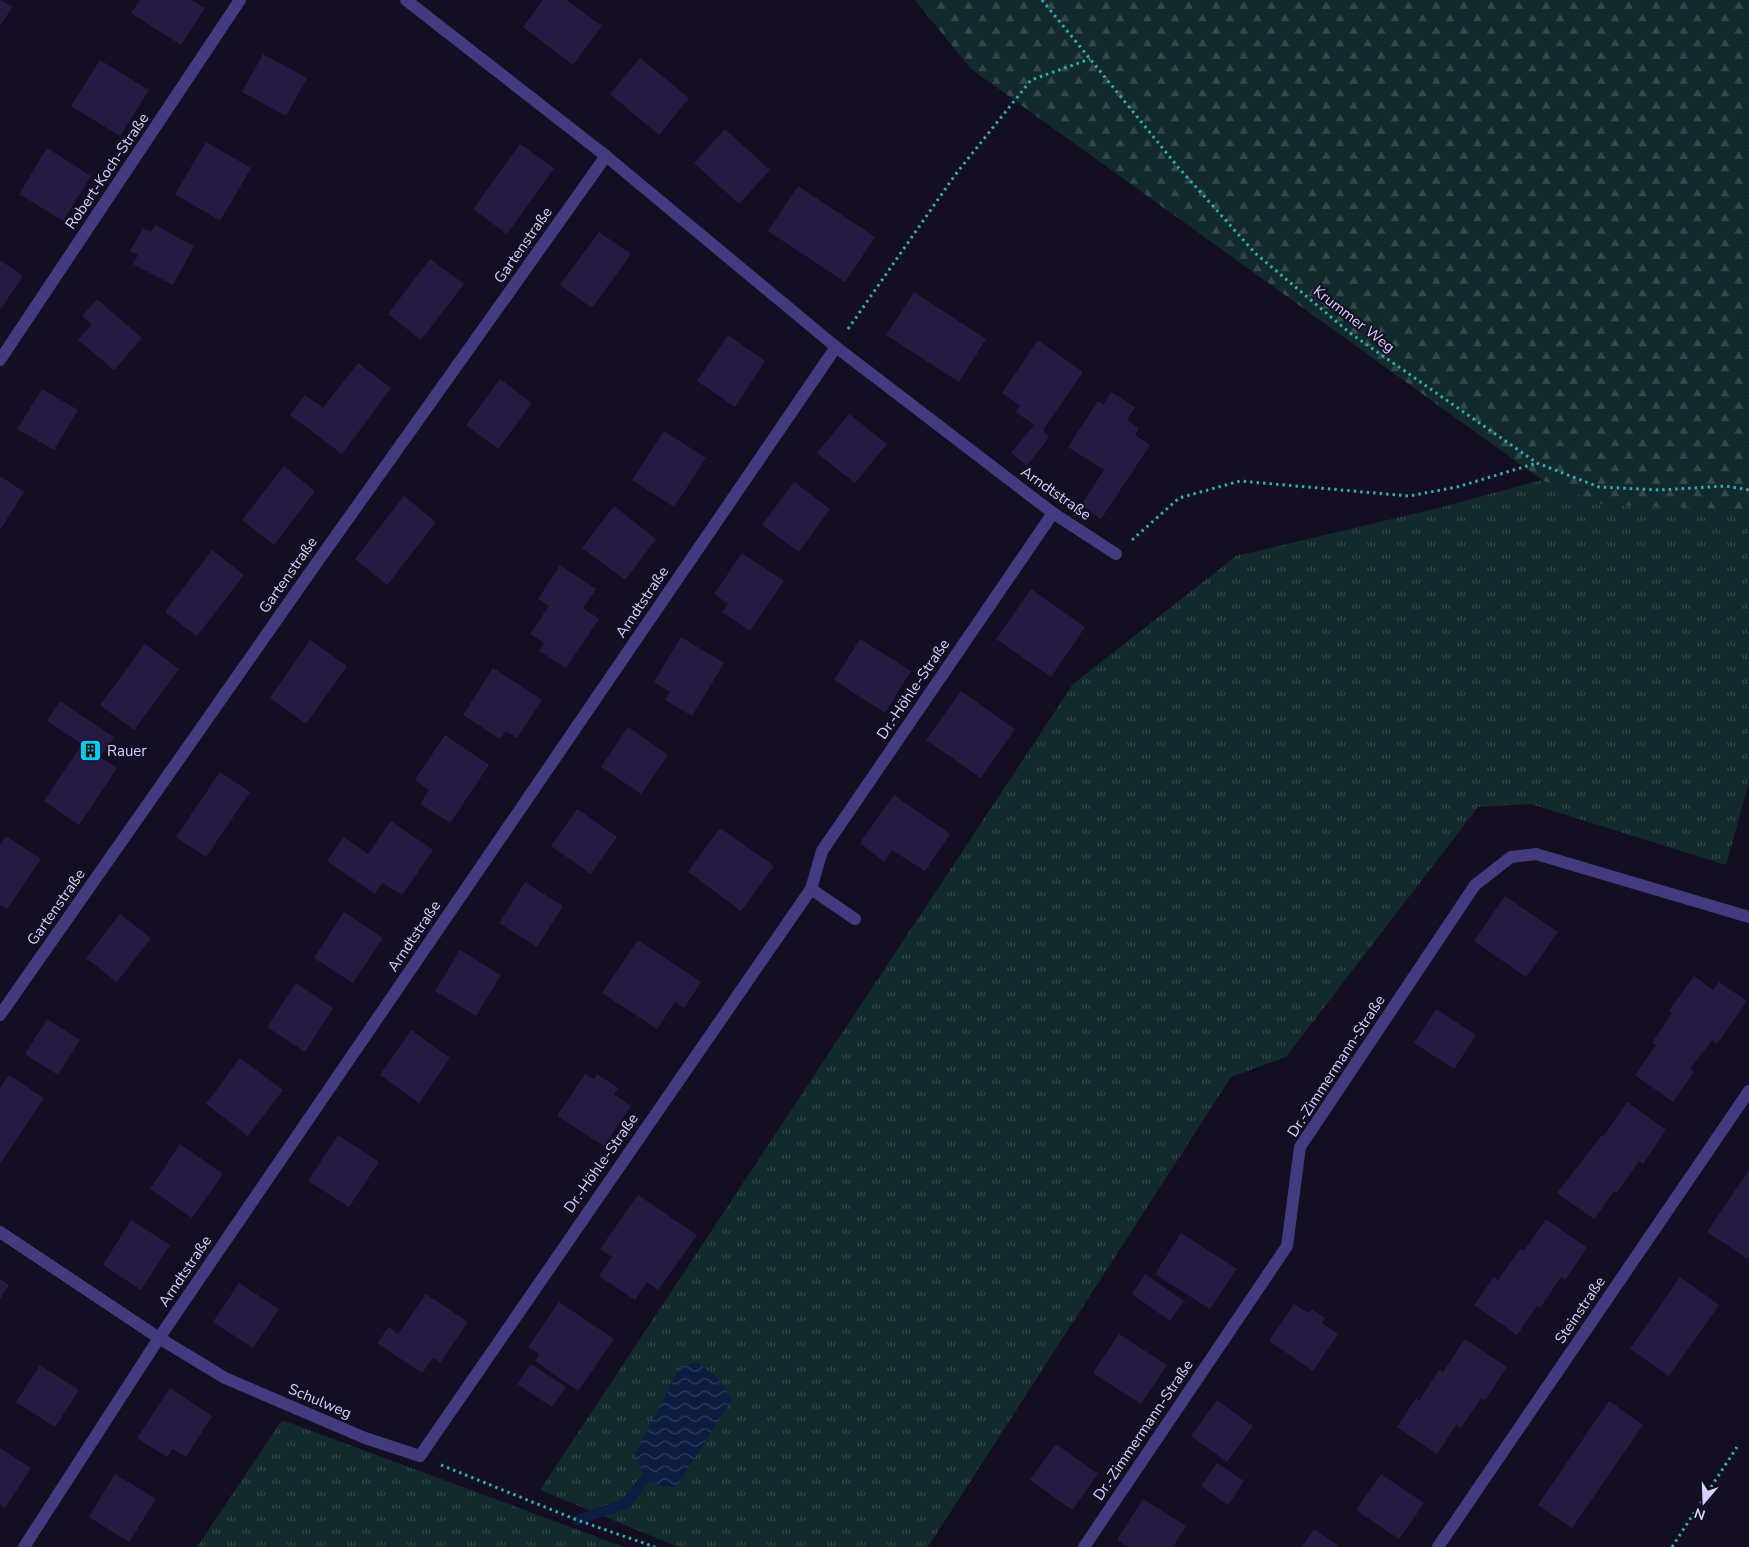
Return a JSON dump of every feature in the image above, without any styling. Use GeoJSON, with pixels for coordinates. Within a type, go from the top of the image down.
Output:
{"type":"FeatureCollection","features":[{"type":"Feature","properties":{"kind":"street","name":"Robert-Koch-Straße"},"geometry":{"type":"LineString","coordinates":[[0,360],[240,0]]}},
{"type":"Feature","properties":{"kind":"street"},"geometry":{"type":"LineString","coordinates":[[406,0],[606,156]]}},
{"type":"Feature","properties":{"kind":"street","name":"Arndtstraße"},"geometry":{"type":"LineString","coordinates":[[606,156],[729,261],[836,347],[1053,513],[1116,554]]}},
{"type":"Feature","properties":{"kind":"street","name":"Gartenstraße"},"geometry":{"type":"LineString","coordinates":[[0,1015],[313,568],[606,156]]}},
{"type":"Feature","properties":{"kind":"street","name":"Arndtstraße"},"geometry":{"type":"LineString","coordinates":[[24,1547],[159,1338],[836,347]]}},
{"type":"Feature","properties":{"kind":"street","name":"Dr.-Höhle-Straße"},"geometry":{"type":"LineString","coordinates":[[420,1456],[811,889],[822,851],[1053,513]]}},
{"type":"Feature","properties":{"kind":"street","name":"Dr.-Zimmermann-Straße"},"geometry":{"type":"LineString","coordinates":[[1084,1547],[1287,1246],[1300,1147],[1475,885],[1511,857],[1536,854],[1749,917]]}},
{"type":"Feature","properties":{"kind":"street"},"geometry":{"type":"LineString","coordinates":[[811,889],[855,919]]}},
{"type":"Feature","properties":{"kind":"street","name":"Steinstraße"},"geometry":{"type":"LineString","coordinates":[[1438,1547],[1749,1091]]}},
{"type":"Feature","properties":{"kind":"street","name":"Schulweg"},"geometry":{"type":"LineString","coordinates":[[0,1232],[159,1338],[225,1378],[365,1438],[420,1456]]}},
{"type":"Feature","properties":{"kind":"path","name":"Krummer Weg"},"geometry":{"type":"LineString","coordinates":[[1042,0],[1178,167],[1255,253],[1350,333],[1537,463],[1598,487],[1660,490],[1726,486],[1749,490]]}},
{"type":"Feature","properties":{"kind":"path"},"geometry":{"type":"LineString","coordinates":[[836,347],[955,175],[1031,80],[1090,59]]}},
{"type":"Feature","properties":{"kind":"path"},"geometry":{"type":"LineString","coordinates":[[1116,554],[1178,498],[1240,480],[1409,496],[1457,487],[1537,463]]}},
{"type":"Feature","properties":{"kind":"path"},"geometry":{"type":"LineString","coordinates":[[1672,1547],[1737,1447]]}},
{"type":"Feature","properties":{"kind":"path"},"geometry":{"type":"LineString","coordinates":[[420,1456],[577,1520],[655,1547]]}},
{"type":"Feature","properties":{"kind":"green space"},"geometry":{"type":"Polygon","coordinates":[[[915,0],[1749,0],[1749,510],[1604,505],[1542,480],[971,69],[915,0]]]}},
{"type":"Feature","properties":{"kind":"green space"},"geometry":{"type":"Polygon","coordinates":[[[1542,480],[1604,505],[1749,510],[1749,782],[1726,865],[1531,804],[1478,807],[1286,1057],[1231,1077],[928,1547],[678,1547],[540,1490],[1073,684],[1236,556],[1438,508],[1542,480]]]}},
{"type":"Feature","properties":{"kind":"green space"},"geometry":{"type":"Polygon","coordinates":[[[282,1420],[592,1535],[623,1547],[197,1547],[282,1420]]]}},
{"type":"Feature","properties":{"kind":"water"},"geometry":{"type":"Polygon","coordinates":[[[697,1362],[718,1379],[732,1400],[676,1487],[666,1487],[645,1479],[635,1454],[680,1367],[697,1362]]]}},
{"type":"Feature","properties":{"kind":"building"},"geometry":{"type":"Polygon","coordinates":[[[0,0],[13,6],[0,26],[0,0]]]}},
{"type":"Feature","properties":{"kind":"building"},"geometry":{"type":"Polygon","coordinates":[[[140,0],[191,0],[205,8],[181,45],[131,13],[140,0]]]}},
{"type":"Feature","properties":{"kind":"building"},"geometry":{"type":"Polygon","coordinates":[[[543,0],[566,0],[602,26],[573,65],[523,27],[543,0]]]}},
{"type":"Feature","properties":{"kind":"building"},"geometry":{"type":"Polygon","coordinates":[[[263,54],[307,78],[286,116],[242,92],[263,54]]]}},
{"type":"Feature","properties":{"kind":"building"},"geometry":{"type":"Polygon","coordinates":[[[640,58],[689,98],[659,135],[610,94],[640,58]]]}},
{"type":"Feature","properties":{"kind":"building"},"geometry":{"type":"Polygon","coordinates":[[[100,60],[149,90],[120,136],[71,106],[100,60]]]}},
{"type":"Feature","properties":{"kind":"building"},"geometry":{"type":"Polygon","coordinates":[[[725,129],[770,170],[739,204],[694,163],[725,129]]]}},
{"type":"Feature","properties":{"kind":"building"},"geometry":{"type":"Polygon","coordinates":[[[206,142],[251,168],[220,221],[175,194],[206,142]]]}},
{"type":"Feature","properties":{"kind":"building"},"geometry":{"type":"Polygon","coordinates":[[[520,144],[554,168],[507,234],[473,209],[520,144]]]}},
{"type":"Feature","properties":{"kind":"building"},"geometry":{"type":"Polygon","coordinates":[[[47,148],[91,176],[63,221],[19,194],[47,148]]]}},
{"type":"Feature","properties":{"kind":"building"},"geometry":{"type":"Polygon","coordinates":[[[798,186],[875,237],[845,282],[768,231],[798,186]]]}},
{"type":"Feature","properties":{"kind":"building"},"geometry":{"type":"Polygon","coordinates":[[[155,225],[194,246],[173,285],[133,264],[138,255],[130,251],[143,228],[151,232],[155,225]]]}},
{"type":"Feature","properties":{"kind":"building"},"geometry":{"type":"Polygon","coordinates":[[[599,232],[631,254],[592,308],[560,285],[599,232]]]}},
{"type":"Feature","properties":{"kind":"building"},"geometry":{"type":"Polygon","coordinates":[[[430,259],[464,284],[421,340],[388,314],[430,259]]]}},
{"type":"Feature","properties":{"kind":"building"},"geometry":{"type":"Polygon","coordinates":[[[0,260],[23,276],[0,310],[0,260]]]}},
{"type":"Feature","properties":{"kind":"building"},"geometry":{"type":"Polygon","coordinates":[[[914,292],[986,339],[959,382],[886,335],[914,292]]]}},
{"type":"Feature","properties":{"kind":"building"},"geometry":{"type":"Polygon","coordinates":[[[97,299],[142,338],[114,370],[78,340],[92,324],[82,316],[97,299]]]}},
{"type":"Feature","properties":{"kind":"building"},"geometry":{"type":"Polygon","coordinates":[[[728,335],[765,361],[735,407],[697,381],[728,335]]]}},
{"type":"Feature","properties":{"kind":"building"},"geometry":{"type":"Polygon","coordinates":[[[1038,340],[1083,372],[1043,430],[1049,437],[1027,466],[1011,453],[1034,425],[1016,412],[1020,406],[1002,393],[1038,340]]]}},
{"type":"Feature","properties":{"kind":"building"},"geometry":{"type":"Polygon","coordinates":[[[358,363],[391,388],[342,454],[290,415],[305,395],[323,408],[358,363]]]}},
{"type":"Feature","properties":{"kind":"building"},"geometry":{"type":"Polygon","coordinates":[[[500,379],[532,403],[498,449],[466,425],[500,379]]]}},
{"type":"Feature","properties":{"kind":"building"},"geometry":{"type":"Polygon","coordinates":[[[42,389],[78,410],[54,450],[17,429],[42,389]]]}},
{"type":"Feature","properties":{"kind":"building"},"geometry":{"type":"Polygon","coordinates":[[[1111,392],[1135,407],[1127,420],[1139,428],[1135,435],[1150,445],[1101,519],[1081,505],[1104,470],[1068,447],[1098,401],[1103,405],[1111,392]]]}},
{"type":"Feature","properties":{"kind":"building"},"geometry":{"type":"Polygon","coordinates":[[[849,414],[887,444],[855,483],[817,453],[849,414]]]}},
{"type":"Feature","properties":{"kind":"building"},"geometry":{"type":"Polygon","coordinates":[[[664,431],[706,458],[674,507],[632,480],[664,431]]]}},
{"type":"Feature","properties":{"kind":"building"},"geometry":{"type":"Polygon","coordinates":[[[284,466],[315,491],[274,545],[242,520],[284,466]]]}},
{"type":"Feature","properties":{"kind":"building"},"geometry":{"type":"Polygon","coordinates":[[[0,476],[24,492],[0,530],[0,476]]]}},
{"type":"Feature","properties":{"kind":"building"},"geometry":{"type":"Polygon","coordinates":[[[794,482],[830,509],[799,552],[762,525],[794,482]]]}},
{"type":"Feature","properties":{"kind":"building"},"geometry":{"type":"Polygon","coordinates":[[[404,496],[436,522],[387,585],[355,559],[404,496]]]}},
{"type":"Feature","properties":{"kind":"building"},"geometry":{"type":"Polygon","coordinates":[[[614,506],[656,539],[625,580],[582,548],[614,506]]]}},
{"type":"Feature","properties":{"kind":"building"},"geometry":{"type":"Polygon","coordinates":[[[212,550],[244,575],[197,636],[165,612],[212,550]]]}},
{"type":"Feature","properties":{"kind":"building"},"geometry":{"type":"Polygon","coordinates":[[[742,553],[784,581],[750,631],[722,612],[728,604],[714,594],[742,553]]]}},
{"type":"Feature","properties":{"kind":"building"},"geometry":{"type":"Polygon","coordinates":[[[560,565],[596,589],[583,608],[599,619],[566,668],[539,651],[544,643],[530,634],[549,606],[538,599],[560,565]]]}},
{"type":"Feature","properties":{"kind":"building"},"geometry":{"type":"Polygon","coordinates":[[[1031,589],[1085,627],[1051,677],[996,639],[1031,589]]]}},
{"type":"Feature","properties":{"kind":"building"},"geometry":{"type":"Polygon","coordinates":[[[681,637],[724,663],[692,716],[665,700],[670,692],[654,682],[681,637]]]}},
{"type":"Feature","properties":{"kind":"building"},"geometry":{"type":"Polygon","coordinates":[[[860,639],[911,671],[885,713],[834,680],[860,639]]]}},
{"type":"Feature","properties":{"kind":"building"},"geometry":{"type":"Polygon","coordinates":[[[310,640],[347,666],[306,724],[270,698],[310,640]]]}},
{"type":"Feature","properties":{"kind":"building"},"geometry":{"type":"Polygon","coordinates":[[[145,644],[179,669],[134,730],[100,705],[145,644]]]}},
{"type":"Feature","properties":{"kind":"building"},"geometry":{"type":"Polygon","coordinates":[[[493,668],[542,700],[517,738],[506,731],[500,739],[463,715],[493,668]]]}},
{"type":"Feature","properties":{"kind":"building"},"geometry":{"type":"Polygon","coordinates":[[[961,691],[1015,729],[981,778],[926,740],[961,691]]]}},
{"type":"Feature","properties":{"kind":"building","name":"Rauer"},"geometry":{"type":"Polygon","coordinates":[[[60,701],[114,737],[100,757],[117,768],[79,825],[44,801],[82,744],[47,721],[60,701]]]}},
{"type":"Feature","properties":{"kind":"building"},"geometry":{"type":"Polygon","coordinates":[[[628,727],[668,755],[641,794],[601,767],[628,727]]]}},
{"type":"Feature","properties":{"kind":"building"},"geometry":{"type":"Polygon","coordinates":[[[445,735],[489,765],[450,823],[420,804],[429,790],[415,780],[445,735]]]}},
{"type":"Feature","properties":{"kind":"building"},"geometry":{"type":"Polygon","coordinates":[[[220,772],[250,792],[206,857],[176,837],[220,772]]]}},
{"type":"Feature","properties":{"kind":"building"},"geometry":{"type":"Polygon","coordinates":[[[894,795],[950,834],[925,871],[892,850],[884,862],[860,843],[894,795]]]}},
{"type":"Feature","properties":{"kind":"building"},"geometry":{"type":"Polygon","coordinates":[[[577,809],[617,837],[591,874],[551,846],[577,809]]]}},
{"type":"Feature","properties":{"kind":"building"},"geometry":{"type":"Polygon","coordinates":[[[391,821],[433,850],[402,895],[382,883],[375,894],[327,861],[344,837],[368,854],[391,821]]]}},
{"type":"Feature","properties":{"kind":"building"},"geometry":{"type":"Polygon","coordinates":[[[720,828],[774,866],[741,911],[688,872],[720,828]]]}},
{"type":"Feature","properties":{"kind":"building"},"geometry":{"type":"Polygon","coordinates":[[[6,836],[41,859],[7,909],[0,905],[0,845],[6,836]]]}},
{"type":"Feature","properties":{"kind":"building"},"geometry":{"type":"Polygon","coordinates":[[[525,882],[563,906],[537,947],[499,923],[525,882]]]}},
{"type":"Feature","properties":{"kind":"building"},"geometry":{"type":"Polygon","coordinates":[[[1505,896],[1558,932],[1526,977],[1474,941],[1505,896]]]}},
{"type":"Feature","properties":{"kind":"building"},"geometry":{"type":"Polygon","coordinates":[[[344,912],[383,938],[353,983],[314,958],[344,912]]]}},
{"type":"Feature","properties":{"kind":"building"},"geometry":{"type":"Polygon","coordinates":[[[120,914],[151,938],[117,982],[86,958],[120,914]]]}},
{"type":"Feature","properties":{"kind":"building"},"geometry":{"type":"Polygon","coordinates":[[[638,940],[701,982],[684,1008],[675,1002],[657,1029],[602,993],[638,940]]]}},
{"type":"Feature","properties":{"kind":"building"},"geometry":{"type":"Polygon","coordinates":[[[460,950],[501,975],[476,1016],[435,991],[460,950]]]}},
{"type":"Feature","properties":{"kind":"building"},"geometry":{"type":"Polygon","coordinates":[[[1694,976],[1713,990],[1719,982],[1747,1001],[1717,1044],[1712,1040],[1690,1069],[1694,1072],[1673,1102],[1635,1075],[1656,1045],[1652,1043],[1672,1013],[1669,1011],[1694,976]]]}},
{"type":"Feature","properties":{"kind":"building"},"geometry":{"type":"Polygon","coordinates":[[[296,983],[333,1008],[305,1052],[267,1027],[296,983]]]}},
{"type":"Feature","properties":{"kind":"building"},"geometry":{"type":"Polygon","coordinates":[[[1436,1009],[1476,1035],[1454,1069],[1414,1043],[1436,1009]]]}},
{"type":"Feature","properties":{"kind":"building"},"geometry":{"type":"Polygon","coordinates":[[[47,1019],[80,1040],[58,1075],[25,1054],[47,1019]]]}},
{"type":"Feature","properties":{"kind":"building"},"geometry":{"type":"Polygon","coordinates":[[[411,1030],[450,1058],[419,1103],[380,1075],[411,1030]]]}},
{"type":"Feature","properties":{"kind":"building"},"geometry":{"type":"Polygon","coordinates":[[[240,1058],[283,1090],[248,1136],[206,1104],[240,1058]]]}},
{"type":"Feature","properties":{"kind":"building"},"geometry":{"type":"Polygon","coordinates":[[[585,1074],[594,1079],[597,1074],[618,1088],[614,1094],[631,1106],[604,1146],[557,1116],[585,1074]]]}},
{"type":"Feature","properties":{"kind":"building"},"geometry":{"type":"Polygon","coordinates":[[[9,1075],[44,1098],[0,1164],[0,1088],[9,1075]]]}},
{"type":"Feature","properties":{"kind":"building"},"geometry":{"type":"Polygon","coordinates":[[[1627,1102],[1666,1130],[1643,1164],[1639,1161],[1617,1193],[1614,1191],[1594,1219],[1557,1193],[1602,1135],[1604,1136],[1627,1102]]]}},
{"type":"Feature","properties":{"kind":"building"},"geometry":{"type":"Polygon","coordinates":[[[338,1135],[379,1162],[349,1207],[308,1181],[338,1135]]]}},
{"type":"Feature","properties":{"kind":"building"},"geometry":{"type":"Polygon","coordinates":[[[180,1144],[223,1174],[192,1218],[150,1189],[180,1144]]]}},
{"type":"Feature","properties":{"kind":"building"},"geometry":{"type":"Polygon","coordinates":[[[1749,1170],[1749,1257],[1748,1259],[1707,1232],[1749,1170]]]}},
{"type":"Feature","properties":{"kind":"building"},"geometry":{"type":"Polygon","coordinates":[[[638,1195],[697,1235],[658,1290],[647,1282],[635,1300],[599,1276],[612,1257],[600,1249],[638,1195]]]}},
{"type":"Feature","properties":{"kind":"building"},"geometry":{"type":"Polygon","coordinates":[[[1546,1219],[1587,1248],[1565,1280],[1561,1277],[1540,1308],[1537,1306],[1517,1335],[1474,1305],[1494,1277],[1498,1280],[1520,1249],[1524,1251],[1546,1219]]]}},
{"type":"Feature","properties":{"kind":"building"},"geometry":{"type":"Polygon","coordinates":[[[131,1220],[170,1245],[141,1290],[103,1265],[131,1220]]]}},
{"type":"Feature","properties":{"kind":"building"},"geometry":{"type":"Polygon","coordinates":[[[1181,1233],[1237,1269],[1210,1309],[1155,1274],[1181,1233]]]}},
{"type":"Feature","properties":{"kind":"building"},"geometry":{"type":"Polygon","coordinates":[[[1145,1274],[1184,1301],[1170,1321],[1132,1294],[1145,1274]]]}},
{"type":"Feature","properties":{"kind":"building"},"geometry":{"type":"Polygon","coordinates":[[[1680,1277],[1719,1305],[1669,1376],[1630,1349],[1680,1277]]]}},
{"type":"Feature","properties":{"kind":"building"},"geometry":{"type":"Polygon","coordinates":[[[0,1279],[9,1285],[0,1299],[0,1279]]]}},
{"type":"Feature","properties":{"kind":"building"},"geometry":{"type":"Polygon","coordinates":[[[239,1283],[279,1309],[253,1348],[213,1322],[239,1283]]]}},
{"type":"Feature","properties":{"kind":"building"},"geometry":{"type":"Polygon","coordinates":[[[426,1294],[468,1322],[440,1363],[433,1358],[422,1373],[377,1343],[389,1327],[398,1334],[426,1294]]]}},
{"type":"Feature","properties":{"kind":"building"},"geometry":{"type":"Polygon","coordinates":[[[559,1302],[614,1339],[578,1391],[535,1361],[539,1354],[528,1347],[559,1302]]]}},
{"type":"Feature","properties":{"kind":"building"},"geometry":{"type":"Polygon","coordinates":[[[1294,1304],[1309,1313],[1312,1309],[1325,1318],[1322,1323],[1338,1334],[1313,1371],[1269,1341],[1294,1304]]]}},
{"type":"Feature","properties":{"kind":"building"},"geometry":{"type":"Polygon","coordinates":[[[1119,1334],[1167,1365],[1141,1404],[1093,1373],[1119,1334]]]}},
{"type":"Feature","properties":{"kind":"building"},"geometry":{"type":"Polygon","coordinates":[[[1465,1339],[1507,1367],[1485,1400],[1481,1398],[1461,1428],[1456,1425],[1437,1454],[1397,1427],[1416,1398],[1419,1401],[1439,1370],[1443,1372],[1465,1339]]]}},
{"type":"Feature","properties":{"kind":"building"},"geometry":{"type":"Polygon","coordinates":[[[531,1364],[566,1387],[552,1407],[517,1384],[531,1364]]]}},
{"type":"Feature","properties":{"kind":"building"},"geometry":{"type":"Polygon","coordinates":[[[40,1365],[79,1390],[55,1427],[16,1402],[40,1365]]]}},
{"type":"Feature","properties":{"kind":"building"},"geometry":{"type":"Polygon","coordinates":[[[170,1388],[212,1416],[186,1457],[173,1449],[167,1457],[137,1438],[170,1388]]]}},
{"type":"Feature","properties":{"kind":"building"},"geometry":{"type":"Polygon","coordinates":[[[1217,1400],[1253,1426],[1227,1462],[1191,1436],[1217,1400]]]}},
{"type":"Feature","properties":{"kind":"building"},"geometry":{"type":"Polygon","coordinates":[[[1609,1401],[1643,1425],[1572,1528],[1538,1505],[1609,1401]]]}},
{"type":"Feature","properties":{"kind":"building"},"geometry":{"type":"Polygon","coordinates":[[[1056,1444],[1098,1474],[1072,1510],[1030,1480],[1056,1444]]]}},
{"type":"Feature","properties":{"kind":"building"},"geometry":{"type":"Polygon","coordinates":[[[0,1448],[31,1468],[5,1508],[0,1505],[0,1448]]]}},
{"type":"Feature","properties":{"kind":"building"},"geometry":{"type":"Polygon","coordinates":[[[1217,1463],[1244,1481],[1228,1505],[1201,1486],[1217,1463]]]}},
{"type":"Feature","properties":{"kind":"building"},"geometry":{"type":"Polygon","coordinates":[[[115,1474],[156,1499],[129,1542],[89,1517],[115,1474]]]}},
{"type":"Feature","properties":{"kind":"building"},"geometry":{"type":"Polygon","coordinates":[[[1381,1474],[1424,1503],[1399,1539],[1356,1510],[1381,1474]]]}},
{"type":"Feature","properties":{"kind":"building"},"geometry":{"type":"Polygon","coordinates":[[[1143,1499],[1186,1526],[1173,1547],[1128,1547],[1117,1540],[1143,1499]]]}},
{"type":"Feature","properties":{"kind":"building"},"geometry":{"type":"Polygon","coordinates":[[[1314,1529],[1340,1547],[1302,1547],[1314,1529]]]}},
{"type":"Feature","properties":{"kind":"waterway"},"geometry":{"type":"LineString","coordinates":[[577,1520],[625,1504],[645,1479]]}},
{"type":"Feature","properties":{"kind":"place","name":"Rauer"},"geometry":{"type":"Point","coordinates":[91,751]}}]}
